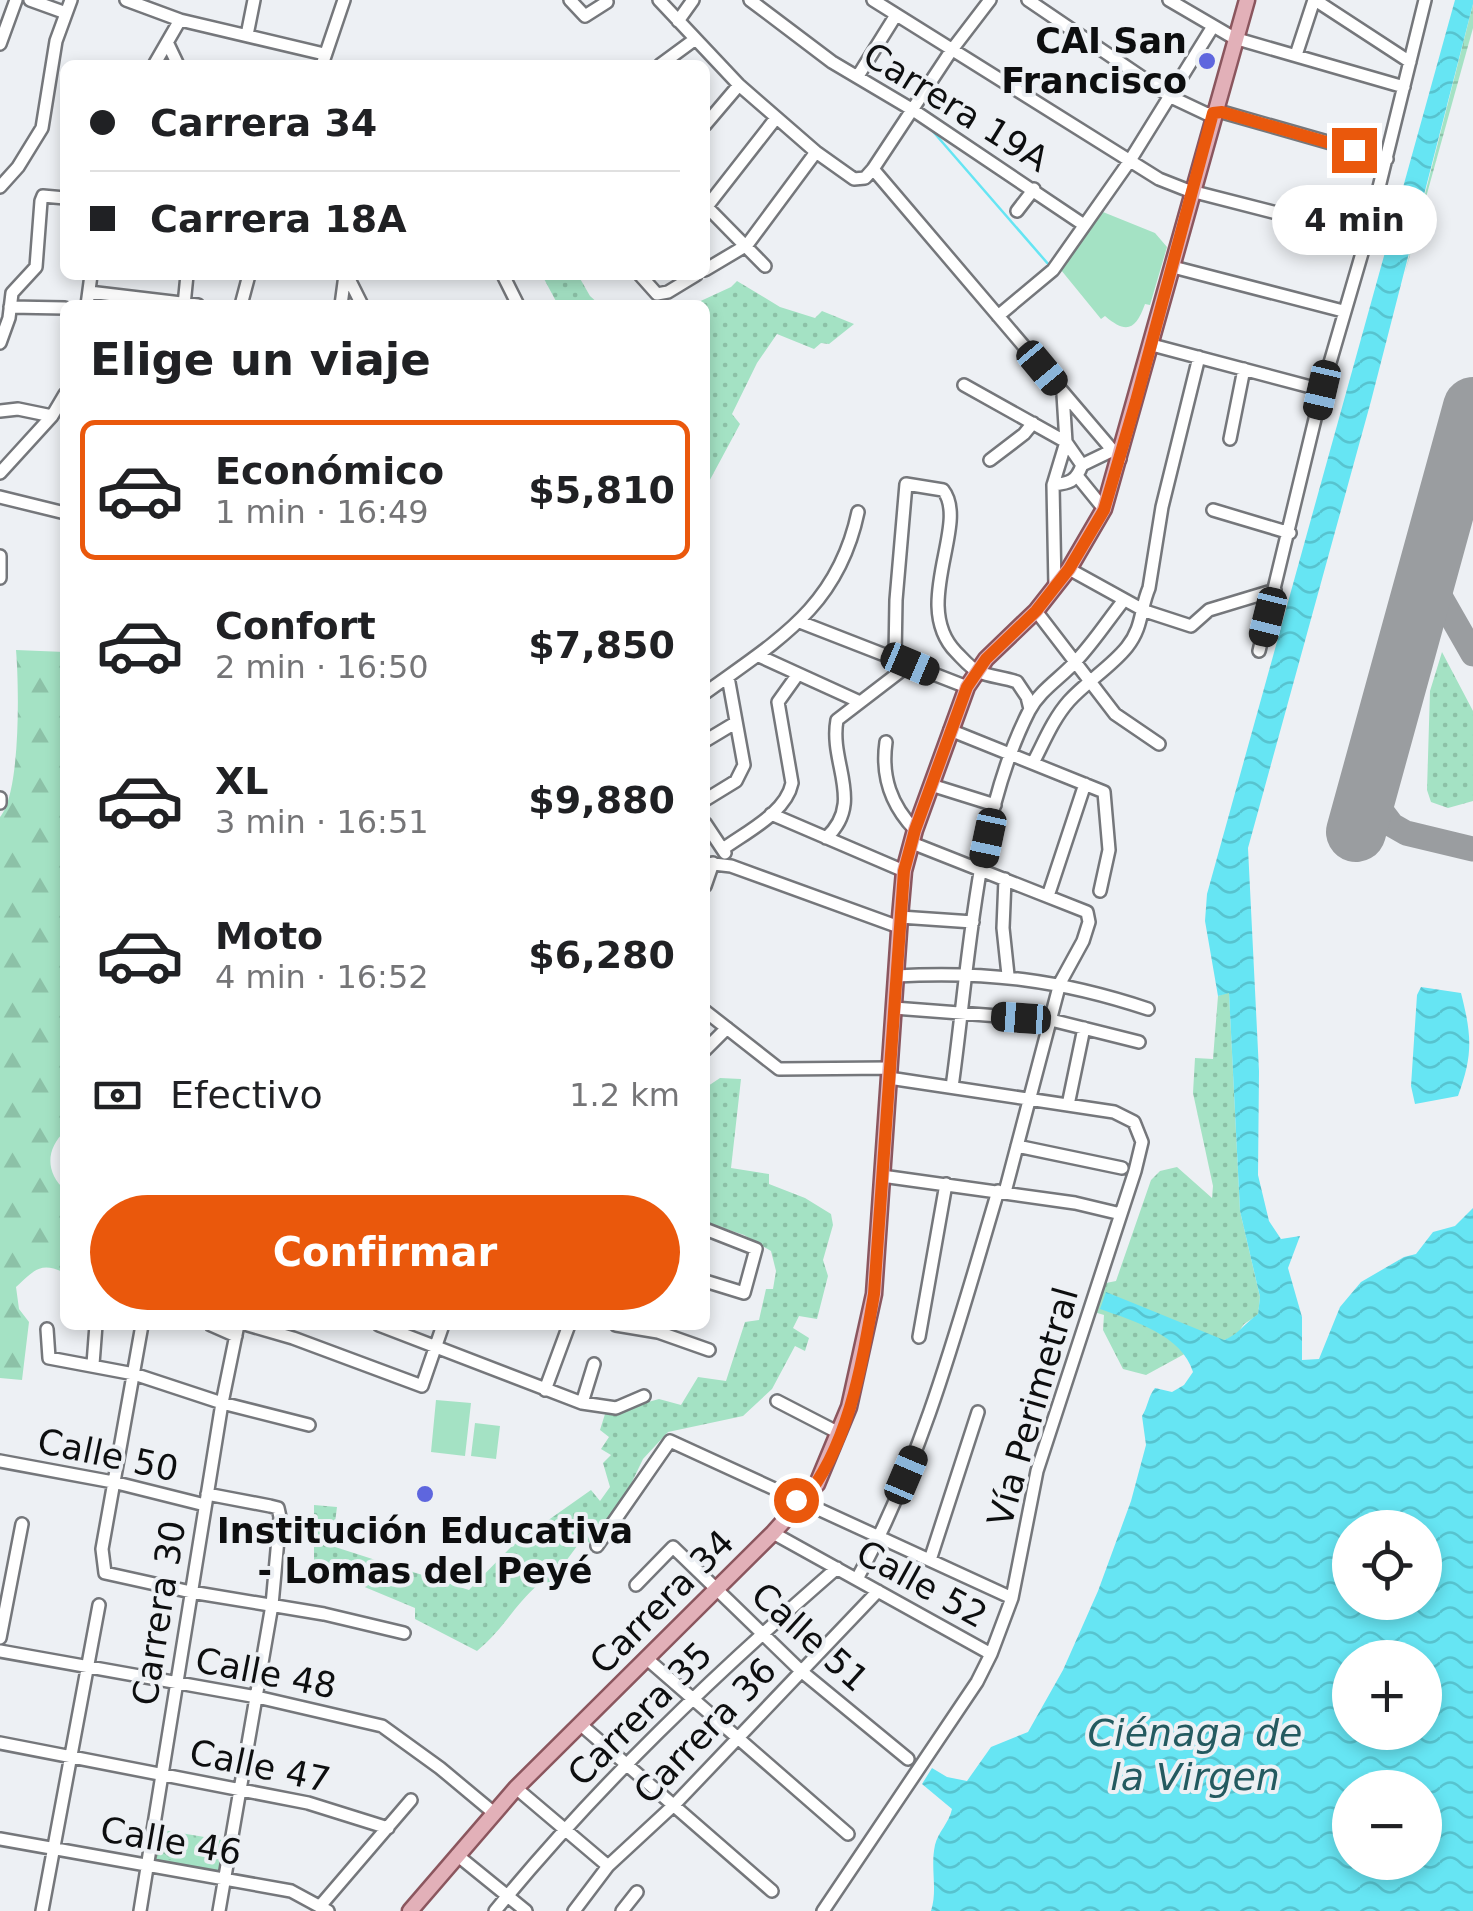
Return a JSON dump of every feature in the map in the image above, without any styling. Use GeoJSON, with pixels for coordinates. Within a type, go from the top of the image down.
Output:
{"type":"FeatureCollection","features":[{"type":"Feature","properties":{"kind":"main road","name":"Carrera 34"},"geometry":{"type":"LineString","coordinates":[[410,1911],[516,1788],[802,1502],[817,1484],[840,1433],[858,1377],[874,1294],[899,922],[904,871],[913,836],[967,687],[976,672],[1036,611],[1069,569],[1104,510],[1116,455],[1152,344],[1247,0]]}},
{"type":"Feature","properties":{"kind":"street"},"geometry":{"type":"LineString","coordinates":[[0,44],[16,0]]}},
{"type":"Feature","properties":{"kind":"street"},"geometry":{"type":"LineString","coordinates":[[0,187],[18,167],[42,128],[56,41],[68,6],[30,0]]}},
{"type":"Feature","properties":{"kind":"street"},"geometry":{"type":"LineString","coordinates":[[126,0],[180,20],[247,35],[323,60],[344,0]]}},
{"type":"Feature","properties":{"kind":"street"},"geometry":{"type":"LineString","coordinates":[[247,35],[254,0]]}},
{"type":"Feature","properties":{"kind":"street"},"geometry":{"type":"LineString","coordinates":[[570,0],[585,16],[606,2]]}},
{"type":"Feature","properties":{"kind":"street"},"geometry":{"type":"LineString","coordinates":[[659,0],[739,85],[816,152],[854,179],[866,178],[874,168],[990,0]]}},
{"type":"Feature","properties":{"kind":"street"},"geometry":{"type":"LineString","coordinates":[[678,21],[693,0]]}},
{"type":"Feature","properties":{"kind":"street","name":"Carrera 19A"},"geometry":{"type":"LineString","coordinates":[[750,0],[832,62],[914,110],[1084,225]]}},
{"type":"Feature","properties":{"kind":"street"},"geometry":{"type":"LineString","coordinates":[[1028,0],[1172,96],[1206,114],[1222,112],[1387,159]]}},
{"type":"Feature","properties":{"kind":"street"},"geometry":{"type":"LineString","coordinates":[[1169,0],[1234,38],[1404,87]]}},
{"type":"Feature","properties":{"kind":"street"},"geometry":{"type":"LineString","coordinates":[[1296,55],[1315,0],[1410,62]]}},
{"type":"Feature","properties":{"kind":"street"},"geometry":{"type":"LineString","coordinates":[[1260,651],[1322,390],[1367,236],[1425,0]]}},
{"type":"Feature","properties":{"kind":"street"},"geometry":{"type":"LineString","coordinates":[[881,2],[951,52],[1129,162],[1192,192],[1367,236]]}},
{"type":"Feature","properties":{"kind":"street"},"geometry":{"type":"LineString","coordinates":[[858,76],[896,15]]}},
{"type":"Feature","properties":{"kind":"street"},"geometry":{"type":"LineString","coordinates":[[157,60],[180,20]]}},
{"type":"Feature","properties":{"kind":"street"},"geometry":{"type":"LineString","coordinates":[[998,316],[1054,270],[1129,162],[1212,28]]}},
{"type":"Feature","properties":{"kind":"street"},"geometry":{"type":"LineString","coordinates":[[667,60],[694,40]]}},
{"type":"Feature","properties":{"kind":"street"},"geometry":{"type":"LineString","coordinates":[[168,44],[176,60]]}},
{"type":"Feature","properties":{"kind":"street"},"geometry":{"type":"LineString","coordinates":[[710,119],[739,85]]}},
{"type":"Feature","properties":{"kind":"street"},"geometry":{"type":"LineString","coordinates":[[710,198],[776,118]]}},
{"type":"Feature","properties":{"kind":"street"},"geometry":{"type":"LineString","coordinates":[[710,267],[747,245],[816,152]]}},
{"type":"Feature","properties":{"kind":"street"},"geometry":{"type":"LineString","coordinates":[[874,168],[1116,455],[1080,472],[1070,484],[1053,485]]}},
{"type":"Feature","properties":{"kind":"street"},"geometry":{"type":"LineString","coordinates":[[1017,211],[1034,189]]}},
{"type":"Feature","properties":{"kind":"street"},"geometry":{"type":"LineString","coordinates":[[0,343],[12,293],[36,266],[43,196],[60,198]]}},
{"type":"Feature","properties":{"kind":"street"},"geometry":{"type":"LineString","coordinates":[[710,205],[764,266]]}},
{"type":"Feature","properties":{"kind":"street"},"geometry":{"type":"LineString","coordinates":[[1173,267],[1343,311]]}},
{"type":"Feature","properties":{"kind":"street"},"geometry":{"type":"LineString","coordinates":[[644,280],[657,294],[688,280]]}},
{"type":"Feature","properties":{"kind":"street"},"geometry":{"type":"LineString","coordinates":[[88,298],[137,300]]}},
{"type":"Feature","properties":{"kind":"street"},"geometry":{"type":"LineString","coordinates":[[10,307],[60,308]]}},
{"type":"Feature","properties":{"kind":"street"},"geometry":{"type":"LineString","coordinates":[[1152,344],[1322,390]]}},
{"type":"Feature","properties":{"kind":"street"},"geometry":{"type":"LineString","coordinates":[[1033,763],[1061,712],[1127,646],[1144,611],[1162,507],[1199,357]]}},
{"type":"Feature","properties":{"kind":"street"},"geometry":{"type":"LineString","coordinates":[[1230,438],[1244,370]]}},
{"type":"Feature","properties":{"kind":"street"},"geometry":{"type":"LineString","coordinates":[[964,385],[1066,442],[1104,510]]}},
{"type":"Feature","properties":{"kind":"street"},"geometry":{"type":"LineString","coordinates":[[1055,587],[1053,485],[1066,442],[1064,394]]}},
{"type":"Feature","properties":{"kind":"street"},"geometry":{"type":"LineString","coordinates":[[0,474],[60,402]]}},
{"type":"Feature","properties":{"kind":"street"},"geometry":{"type":"LineString","coordinates":[[0,411],[18,409],[52,416]]}},
{"type":"Feature","properties":{"kind":"street"},"geometry":{"type":"LineString","coordinates":[[990,460],[1033,423]]}},
{"type":"Feature","properties":{"kind":"street"},"geometry":{"type":"LineString","coordinates":[[895,657],[906,484],[947,493],[950,528],[938,595],[942,634],[976,672],[1017,682],[1030,708]]}},
{"type":"Feature","properties":{"kind":"street"},"geometry":{"type":"LineString","coordinates":[[0,497],[60,512]]}},
{"type":"Feature","properties":{"kind":"street"},"geometry":{"type":"LineString","coordinates":[[1213,510],[1290,533]]}},
{"type":"Feature","properties":{"kind":"street"},"geometry":{"type":"LineString","coordinates":[[710,690],[800,622],[840,571],[858,512]]}},
{"type":"Feature","properties":{"kind":"street"},"geometry":{"type":"LineString","coordinates":[[0,556],[0,578]]}},
{"type":"Feature","properties":{"kind":"street"},"geometry":{"type":"LineString","coordinates":[[1069,569],[1144,611],[1191,626],[1209,610],[1275,590]]}},
{"type":"Feature","properties":{"kind":"street"},"geometry":{"type":"LineString","coordinates":[[952,1087],[982,870],[995,805],[1012,754],[1030,708],[1044,689],[1076,661],[1124,600]]}},
{"type":"Feature","properties":{"kind":"street"},"geometry":{"type":"LineString","coordinates":[[1036,611],[1115,714],[1159,744]]}},
{"type":"Feature","properties":{"kind":"street"},"geometry":{"type":"LineString","coordinates":[[800,622],[967,687]]}},
{"type":"Feature","properties":{"kind":"street"},"geometry":{"type":"LineString","coordinates":[[759,656],[860,702]]}},
{"type":"Feature","properties":{"kind":"street"},"geometry":{"type":"LineString","coordinates":[[826,838],[839,826],[846,811],[835,726],[842,715],[910,664]]}},
{"type":"Feature","properties":{"kind":"street"},"geometry":{"type":"LineString","coordinates":[[723,849],[786,800],[792,783],[778,702],[798,674]]}},
{"type":"Feature","properties":{"kind":"street"},"geometry":{"type":"LineString","coordinates":[[710,797],[736,781],[744,765],[728,677]]}},
{"type":"Feature","properties":{"kind":"street"},"geometry":{"type":"LineString","coordinates":[[710,738],[735,723]]}},
{"type":"Feature","properties":{"kind":"street"},"geometry":{"type":"LineString","coordinates":[[950,730],[1104,795],[1108,850],[1100,891]]}},
{"type":"Feature","properties":{"kind":"street"},"geometry":{"type":"LineString","coordinates":[[857,1580],[880,1538],[919,1444],[1016,1146],[1060,984],[1071,968],[1089,922],[1087,912],[982,870],[913,836],[893,804],[885,760],[886,742]]}},
{"type":"Feature","properties":{"kind":"street"},"geometry":{"type":"LineString","coordinates":[[1048,896],[1085,784]]}},
{"type":"Feature","properties":{"kind":"street"},"geometry":{"type":"LineString","coordinates":[[931,785],[995,805]]}},
{"type":"Feature","properties":{"kind":"street"},"geometry":{"type":"LineString","coordinates":[[771,814],[904,871]]}},
{"type":"Feature","properties":{"kind":"street"},"geometry":{"type":"LineString","coordinates":[[710,830],[732,866]]}},
{"type":"Feature","properties":{"kind":"street"},"geometry":{"type":"LineString","coordinates":[[710,863],[732,866],[899,922],[973,922]]}},
{"type":"Feature","properties":{"kind":"street"},"geometry":{"type":"LineString","coordinates":[[1005,879],[1003,928],[1008,976]]}},
{"type":"Feature","properties":{"kind":"street"},"geometry":{"type":"LineString","coordinates":[[896,976],[1008,976],[1060,984],[1148,1009]]}},
{"type":"Feature","properties":{"kind":"street"},"geometry":{"type":"LineString","coordinates":[[894,1008],[1050,1020],[1139,1042]]}},
{"type":"Feature","properties":{"kind":"street","name":"Vía Perimetral"},"geometry":{"type":"LineString","coordinates":[[710,1015],[772,1065],[786,1071],[889,1073],[1125,1116],[1140,1131],[1140,1157],[1037,1471],[1012,1598],[992,1654],[823,1911]]}},
{"type":"Feature","properties":{"kind":"street"},"geometry":{"type":"LineString","coordinates":[[710,1045],[727,1028]]}},
{"type":"Feature","properties":{"kind":"street"},"geometry":{"type":"LineString","coordinates":[[1068,1104],[1084,1028]]}},
{"type":"Feature","properties":{"kind":"street"},"geometry":{"type":"LineString","coordinates":[[1016,1146],[1122,1168]]}},
{"type":"Feature","properties":{"kind":"street"},"geometry":{"type":"LineString","coordinates":[[882,1176],[1002,1191],[1121,1214]]}},
{"type":"Feature","properties":{"kind":"street"},"geometry":{"type":"LineString","coordinates":[[919,1338],[946,1184]]}},
{"type":"Feature","properties":{"kind":"street"},"geometry":{"type":"LineString","coordinates":[[710,1231],[756,1249],[744,1293],[710,1283]]}},
{"type":"Feature","properties":{"kind":"street"},"geometry":{"type":"LineString","coordinates":[[47,1329],[49,1358],[134,1374],[222,1403],[309,1424]]}},
{"type":"Feature","properties":{"kind":"street"},"geometry":{"type":"LineString","coordinates":[[93,1364],[96,1330]]}},
{"type":"Feature","properties":{"kind":"street"},"geometry":{"type":"LineString","coordinates":[[141,1330],[102,1549],[105,1572],[404,1634]]}},
{"type":"Feature","properties":{"kind":"street","name":"Carrera 30"},"geometry":{"type":"LineString","coordinates":[[140,1911],[237,1330]]}},
{"type":"Feature","properties":{"kind":"street"},"geometry":{"type":"LineString","coordinates":[[265,1330],[418,1386],[424,1383],[441,1330]]}},
{"type":"Feature","properties":{"kind":"street"},"geometry":{"type":"LineString","coordinates":[[390,1330],[582,1403],[616,1408],[644,1396]]}},
{"type":"Feature","properties":{"kind":"street"},"geometry":{"type":"LineString","coordinates":[[545,1390],[567,1330]]}},
{"type":"Feature","properties":{"kind":"street"},"geometry":{"type":"LineString","coordinates":[[646,1330],[709,1350]]}},
{"type":"Feature","properties":{"kind":"street"},"geometry":{"type":"LineString","coordinates":[[582,1403],[594,1364]]}},
{"type":"Feature","properties":{"kind":"street"},"geometry":{"type":"LineString","coordinates":[[777,1402],[840,1433]]}},
{"type":"Feature","properties":{"kind":"street"},"geometry":{"type":"LineString","coordinates":[[930,1560],[978,1412]]}},
{"type":"Feature","properties":{"kind":"street"},"geometry":{"type":"LineString","coordinates":[[597,1546],[670,1441],[1012,1598]]}},
{"type":"Feature","properties":{"kind":"street","name":"Calle 50"},"geometry":{"type":"LineString","coordinates":[[0,1461],[206,1499],[278,1508],[272,1605]]}},
{"type":"Feature","properties":{"kind":"street"},"geometry":{"type":"LineString","coordinates":[[0,1638],[22,1524]]}},
{"type":"Feature","properties":{"kind":"street","name":"Calle 52"},"geometry":{"type":"LineString","coordinates":[[774,1533],[992,1654]]}},
{"type":"Feature","properties":{"kind":"street","name":"Calle 51"},"geometry":{"type":"LineString","coordinates":[[636,1585],[673,1547],[801,1672],[908,1758]]}},
{"type":"Feature","properties":{"kind":"street","name":"Carrera 35"},"geometry":{"type":"LineString","coordinates":[[495,1911],[564,1828],[628,1763],[692,1699],[837,1568]]}},
{"type":"Feature","properties":{"kind":"street","name":"Carrera 36"},"geometry":{"type":"LineString","coordinates":[[574,1911],[608,1866],[675,1804],[878,1591]]}},
{"type":"Feature","properties":{"kind":"street"},"geometry":{"type":"LineString","coordinates":[[42,1911],[99,1605]]}},
{"type":"Feature","properties":{"kind":"street"},"geometry":{"type":"LineString","coordinates":[[219,1911],[272,1605]]}},
{"type":"Feature","properties":{"kind":"street","name":"Calle 48"},"geometry":{"type":"LineString","coordinates":[[0,1651],[258,1698],[382,1726],[494,1813]]}},
{"type":"Feature","properties":{"kind":"street"},"geometry":{"type":"LineString","coordinates":[[646,1658],[848,1834]]}},
{"type":"Feature","properties":{"kind":"street"},"geometry":{"type":"LineString","coordinates":[[580,1724],[772,1892]]}},
{"type":"Feature","properties":{"kind":"street","name":"Calle 47"},"geometry":{"type":"LineString","coordinates":[[0,1742],[242,1788],[324,1807],[388,1828]]}},
{"type":"Feature","properties":{"kind":"street"},"geometry":{"type":"LineString","coordinates":[[516,1788],[608,1866]]}},
{"type":"Feature","properties":{"kind":"street"},"geometry":{"type":"LineString","coordinates":[[324,1908],[411,1800]]}},
{"type":"Feature","properties":{"kind":"street","name":"Calle 46"},"geometry":{"type":"LineString","coordinates":[[0,1838],[226,1877],[290,1891],[324,1908]]}},
{"type":"Feature","properties":{"kind":"street"},"geometry":{"type":"LineString","coordinates":[[458,1856],[526,1911]]}},
{"type":"Feature","properties":{"kind":"street"},"geometry":{"type":"LineString","coordinates":[[622,1911],[637,1892]]}},
{"type":"Feature","properties":{"kind":"green space"},"geometry":{"type":"Polygon","coordinates":[[[1473,4],[1473,28],[1405,273],[1473,4]]]}},
{"type":"Feature","properties":{"kind":"green space"},"geometry":{"type":"Polygon","coordinates":[[[1103,212],[1155,233],[1167,247],[1150,305],[1145,304],[1130,326],[1119,326],[1105,316],[1101,319],[1061,270],[1103,212]]]}},
{"type":"Feature","properties":{"kind":"green space"},"geometry":{"type":"Polygon","coordinates":[[[545,280],[581,280],[594,300],[555,300],[545,280]]]}},
{"type":"Feature","properties":{"kind":"green space"},"geometry":{"type":"Polygon","coordinates":[[[737,281],[780,307],[815,318],[822,311],[854,324],[829,344],[821,343],[814,349],[777,334],[757,363],[732,414],[740,424],[710,480],[710,300],[703,300],[737,281]]]}},
{"type":"Feature","properties":{"kind":"green space"},"geometry":{"type":"Polygon","coordinates":[[[16,650],[60,652],[60,1137],[50,1160],[60,1185],[60,1271],[38,1269],[16,1287],[19,1309],[29,1322],[22,1380],[0,1378],[0,817],[12,786],[18,711],[16,650]]]}},
{"type":"Feature","properties":{"kind":"green space"},"geometry":{"type":"Polygon","coordinates":[[[1442,652],[1473,711],[1473,801],[1448,808],[1431,802],[1427,790],[1430,691],[1442,652]]]}},
{"type":"Feature","properties":{"kind":"green space"},"geometry":{"type":"Polygon","coordinates":[[[1229,992],[1240,1211],[1260,1297],[1258,1315],[1244,1324],[1236,1336],[1190,1351],[1146,1375],[1123,1369],[1103,1330],[1104,1315],[1094,1312],[1106,1283],[1116,1281],[1151,1180],[1160,1171],[1177,1167],[1212,1198],[1213,1186],[1193,1093],[1195,1058],[1213,1059],[1218,996],[1229,992]]]}},
{"type":"Feature","properties":{"kind":"green space"},"geometry":{"type":"Polygon","coordinates":[[[720,1078],[741,1079],[731,1168],[769,1174],[769,1184],[805,1198],[831,1214],[833,1225],[823,1260],[828,1276],[817,1319],[799,1316],[793,1328],[809,1338],[805,1351],[795,1346],[772,1389],[743,1416],[668,1432],[643,1459],[620,1507],[591,1544],[583,1538],[549,1584],[539,1584],[530,1592],[477,1651],[415,1619],[415,1608],[355,1583],[314,1577],[314,1505],[337,1507],[332,1546],[469,1590],[513,1545],[591,1490],[600,1501],[610,1487],[603,1463],[611,1455],[601,1449],[609,1437],[600,1430],[605,1414],[659,1399],[681,1405],[698,1377],[726,1381],[745,1322],[759,1320],[766,1289],[773,1289],[776,1271],[771,1251],[744,1235],[710,1224],[710,1085],[720,1078]]]}},
{"type":"Feature","properties":{"kind":"green space"},"geometry":{"type":"Polygon","coordinates":[[[436,1400],[471,1403],[465,1456],[431,1452],[436,1400]]]}},
{"type":"Feature","properties":{"kind":"green space"},"geometry":{"type":"Polygon","coordinates":[[[475,1423],[500,1426],[496,1459],[471,1456],[475,1423]]]}},
{"type":"Feature","properties":{"kind":"green space"},"geometry":{"type":"Polygon","coordinates":[[[157,1829],[228,1841],[223,1872],[152,1860],[157,1829]]]}},
{"type":"Feature","properties":{"kind":"green space"},"geometry":{"type":"Polygon","coordinates":[[[172,1836],[215,1843],[212,1866],[168,1859],[172,1836]]]}},
{"type":"Feature","properties":{"kind":"water","name":"Ciénaga de la Virgen"},"geometry":{"type":"Polygon","coordinates":[[[1455,0],[1473,0],[1371,401],[1248,848],[1259,1071],[1258,1175],[1269,1221],[1281,1239],[1300,1236],[1288,1268],[1302,1317],[1302,1360],[1319,1359],[1340,1307],[1361,1282],[1416,1254],[1433,1232],[1455,1226],[1473,1208],[1473,1911],[931,1911],[935,1845],[952,1809],[922,1784],[932,1768],[947,1777],[967,1781],[991,1747],[1028,1732],[1063,1670],[1131,1501],[1146,1445],[1142,1416],[1151,1394],[1155,1388],[1172,1392],[1184,1385],[1193,1372],[1179,1348],[1168,1339],[1100,1309],[1106,1292],[1224,1340],[1258,1314],[1260,1297],[1240,1211],[1229,993],[1218,996],[1205,921],[1207,894],[1455,0]]]}},
{"type":"Feature","properties":{"kind":"water"},"geometry":{"type":"Polygon","coordinates":[[[1421,987],[1461,993],[1469,1045],[1458,1096],[1415,1104],[1411,1086],[1417,995],[1421,987]]]}},
{"type":"Feature","properties":{"kind":"waterway"},"geometry":{"type":"LineString","coordinates":[[930,128],[1049,265]]}},
{"type":"Feature","properties":{"kind":"taxiway"},"geometry":{"type":"LineString","coordinates":[[1431,559],[1433,584],[1473,654]]}},
{"type":"Feature","properties":{"kind":"taxiway"},"geometry":{"type":"LineString","coordinates":[[1367,792],[1392,825],[1406,833],[1473,849]]}},
{"type":"Feature","properties":{"kind":"runway"},"geometry":{"type":"LineString","coordinates":[[1356,832],[1473,407]]}},
{"type":"Feature","properties":{"kind":"place","name":"CAI San Francisco"},"geometry":{"type":"Point","coordinates":[1207,61]}},
{"type":"Feature","properties":{"kind":"place","name":"Institución Educativa - Lomas del Peyé"},"geometry":{"type":"Point","coordinates":[425,1494]}},
{"type":"Feature","properties":{"kind":"route"},"geometry":{"type":"LineString","coordinates":[[796,1500],[802,1502],[817,1484],[829,1459],[849,1407],[865,1344],[874,1294],[904,871],[967,687],[986,659],[1036,611],[1069,569],[1104,510],[1213,113],[1222,112],[1354,150]]}}]}
